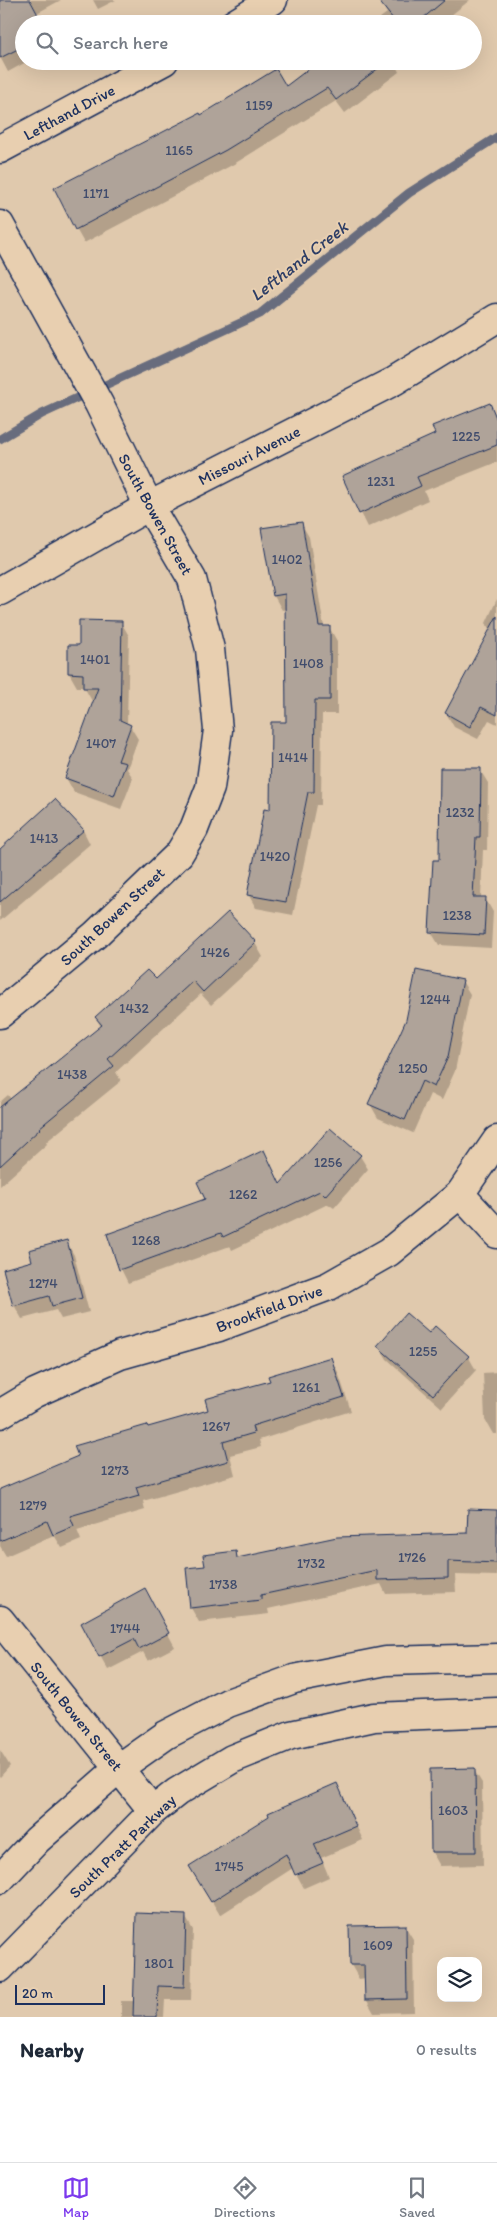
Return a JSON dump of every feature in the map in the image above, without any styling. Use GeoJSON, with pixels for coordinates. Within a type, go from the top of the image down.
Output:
{"type":"FeatureCollection","features":[{"type":"Feature","properties":{"kind":"street"},"geometry":{"type":"LineString","coordinates":[[249,15],[273,0]]}},
{"type":"Feature","properties":{"kind":"street","name":"Lefthand Drive"},"geometry":{"type":"LineString","coordinates":[[0,149],[147,70]]}},
{"type":"Feature","properties":{"kind":"street","name":"South Bowen Street"},"geometry":{"type":"LineString","coordinates":[[0,225],[99,404],[149,506],[192,579],[210,650],[218,730],[210,788],[194,828],[179,854],[95,935],[0,1014]]}},
{"type":"Feature","properties":{"kind":"street","name":"Missouri Avenue"},"geometry":{"type":"LineString","coordinates":[[0,592],[149,506],[394,381],[478,332],[497,318]]}},
{"type":"Feature","properties":{"kind":"street","name":"Brookfield Drive"},"geometry":{"type":"LineString","coordinates":[[0,1414],[35,1393],[120,1355],[220,1327],[329,1286],[389,1252],[460,1194],[497,1140]]}},
{"type":"Feature","properties":{"kind":"street"},"geometry":{"type":"LineString","coordinates":[[460,1194],[497,1234]]}},
{"type":"Feature","properties":{"kind":"street","name":"South Bowen Street"},"geometry":{"type":"LineString","coordinates":[[0,1620],[153,1811]]}},
{"type":"Feature","properties":{"kind":"street"},"geometry":{"type":"LineString","coordinates":[[0,1879],[37,1840],[120,1768],[166,1735],[228,1703],[294,1679],[386,1661],[497,1658]]}},
{"type":"Feature","properties":{"kind":"street","name":"South Pratt Parkway"},"geometry":{"type":"LineString","coordinates":[[0,1968],[153,1811],[177,1792],[232,1759],[291,1735],[374,1717],[497,1712]]}},
{"type":"Feature","properties":{"kind":"building"},"geometry":{"type":"Polygon","coordinates":[[[0,0],[30,0],[38,15],[15,15],[15,50],[0,58],[0,0]]]}},
{"type":"Feature","properties":{"kind":"building"},"geometry":{"type":"Polygon","coordinates":[[[378,0],[445,0],[427,15],[390,15],[378,0]]]}},
{"type":"Feature","properties":{"kind":"building"},"geometry":{"type":"Polygon","coordinates":[[[274,70],[277,70],[286,86],[307,70],[376,70],[336,100],[327,88],[226,150],[75,230],[54,188],[200,113],[201,115],[274,70]]]}},
{"type":"Feature","properties":{"kind":"building"},"geometry":{"type":"Polygon","coordinates":[[[490,403],[497,420],[497,445],[417,477],[421,486],[359,514],[342,476],[435,434],[432,426],[490,403]]]}},
{"type":"Feature","properties":{"kind":"building"},"geometry":{"type":"Polygon","coordinates":[[[302,522],[319,626],[330,626],[330,700],[315,700],[314,792],[308,792],[286,902],[247,895],[264,809],[270,810],[271,722],[286,722],[285,594],[273,596],[261,528],[302,522]]]}},
{"type":"Feature","properties":{"kind":"building"},"geometry":{"type":"Polygon","coordinates":[[[497,616],[497,715],[481,707],[470,727],[445,713],[497,616]]]}},
{"type":"Feature","properties":{"kind":"building"},"geometry":{"type":"Polygon","coordinates":[[[79,620],[122,621],[120,720],[131,725],[118,761],[126,763],[114,796],[65,778],[98,688],[83,688],[83,674],[68,673],[68,645],[79,645],[79,620]]]}},
{"type":"Feature","properties":{"kind":"building"},"geometry":{"type":"Polygon","coordinates":[[[440,768],[481,768],[480,837],[476,837],[473,897],[486,897],[484,935],[429,932],[433,860],[439,860],[440,768]]]}},
{"type":"Feature","properties":{"kind":"building"},"geometry":{"type":"Polygon","coordinates":[[[55,799],[84,830],[0,902],[0,849],[55,799]]]}},
{"type":"Feature","properties":{"kind":"building"},"geometry":{"type":"Polygon","coordinates":[[[228,912],[256,942],[203,992],[193,981],[108,1059],[114,1066],[39,1128],[0,1166],[0,1107],[102,1025],[95,1017],[147,970],[156,979],[228,912]]]}},
{"type":"Feature","properties":{"kind":"building"},"geometry":{"type":"Polygon","coordinates":[[[416,970],[463,980],[448,1057],[434,1087],[422,1081],[405,1120],[368,1104],[406,1020],[416,970]]]}},
{"type":"Feature","properties":{"kind":"building"},"geometry":{"type":"Polygon","coordinates":[[[330,1128],[361,1155],[325,1196],[320,1191],[223,1237],[221,1233],[119,1270],[107,1234],[205,1199],[197,1182],[264,1150],[280,1184],[330,1128]]]}},
{"type":"Feature","properties":{"kind":"building"},"geometry":{"type":"Polygon","coordinates":[[[67,1240],[82,1298],[52,1306],[49,1296],[13,1306],[3,1269],[32,1261],[29,1250],[67,1240]]]}},
{"type":"Feature","properties":{"kind":"building"},"geometry":{"type":"Polygon","coordinates":[[[406,1313],[429,1333],[435,1326],[469,1356],[433,1395],[377,1346],[406,1313]]]}},
{"type":"Feature","properties":{"kind":"building"},"geometry":{"type":"Polygon","coordinates":[[[331,1357],[344,1397],[252,1426],[254,1433],[223,1442],[228,1461],[136,1487],[139,1496],[70,1516],[74,1526],[53,1535],[47,1521],[0,1541],[0,1489],[78,1456],[74,1446],[208,1410],[205,1399],[270,1381],[268,1376],[331,1357]]]}},
{"type":"Feature","properties":{"kind":"building"},"geometry":{"type":"Polygon","coordinates":[[[468,1509],[497,1510],[497,1563],[448,1561],[448,1578],[377,1580],[377,1570],[261,1595],[261,1600],[190,1608],[186,1568],[205,1566],[203,1555],[236,1551],[237,1558],[337,1537],[467,1533],[468,1509]]]}},
{"type":"Feature","properties":{"kind":"building"},"geometry":{"type":"Polygon","coordinates":[[[145,1588],[169,1633],[139,1649],[134,1639],[99,1657],[81,1623],[145,1588]]]}},
{"type":"Feature","properties":{"kind":"building"},"geometry":{"type":"Polygon","coordinates":[[[475,1768],[476,1852],[431,1852],[430,1769],[475,1768]]]}},
{"type":"Feature","properties":{"kind":"building"},"geometry":{"type":"Polygon","coordinates":[[[337,1783],[356,1826],[314,1844],[323,1863],[295,1875],[286,1854],[211,1902],[189,1866],[269,1816],[268,1813],[337,1783]]]}},
{"type":"Feature","properties":{"kind":"building"},"geometry":{"type":"Polygon","coordinates":[[[136,1913],[186,1915],[184,1987],[158,1986],[157,2017],[133,2017],[136,1913]]]}},
{"type":"Feature","properties":{"kind":"building"},"geometry":{"type":"Polygon","coordinates":[[[406,1925],[407,1999],[365,2000],[364,1965],[350,1965],[349,1926],[406,1925]]]}},
{"type":"Feature","properties":{"kind":"waterway","name":"Lefthand Creek"},"geometry":{"type":"LineString","coordinates":[[0,439],[42,414],[260,314],[409,193],[497,137]]}}]}
